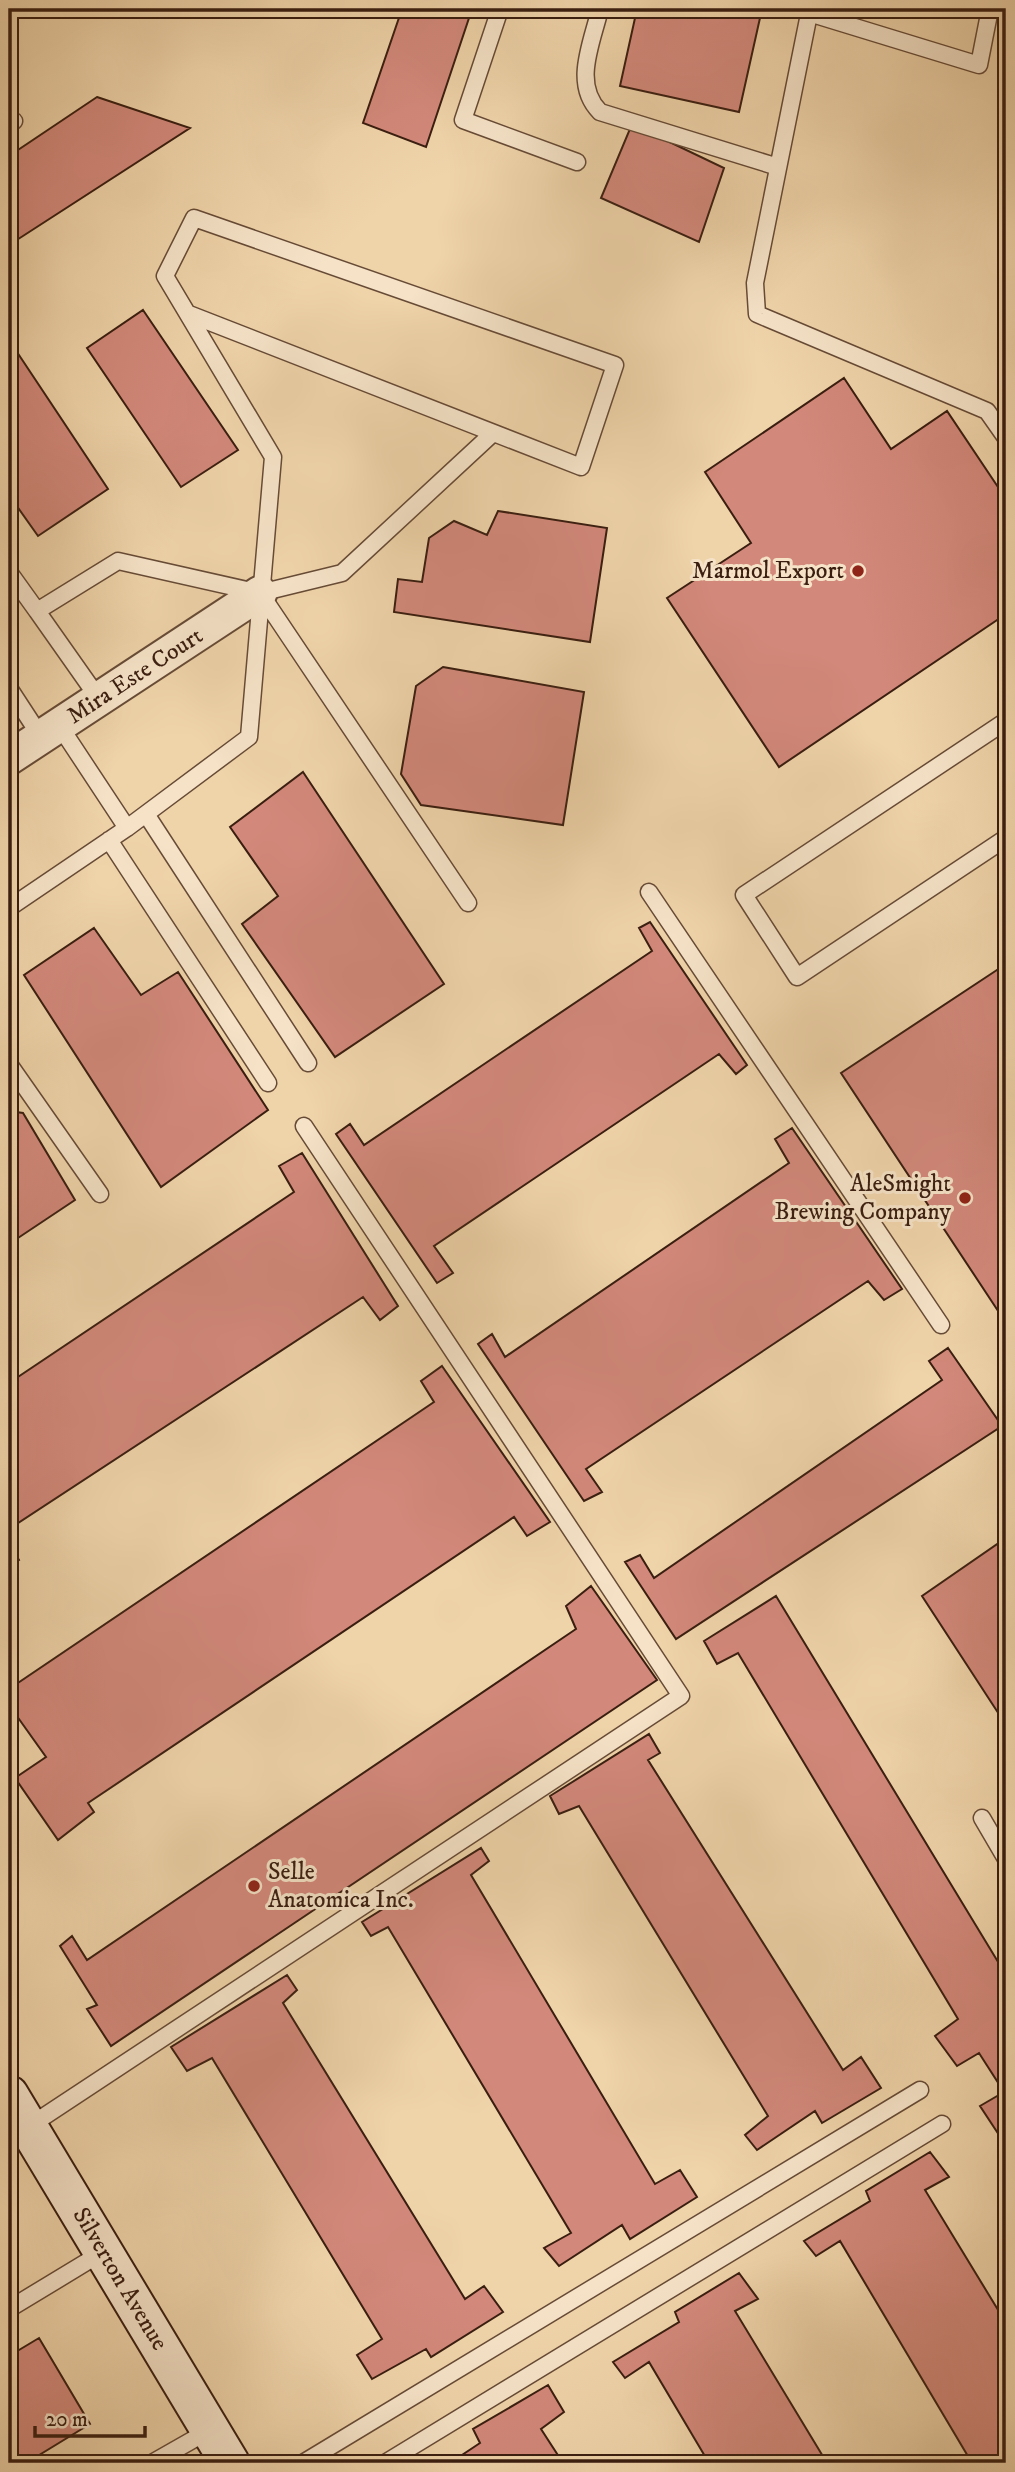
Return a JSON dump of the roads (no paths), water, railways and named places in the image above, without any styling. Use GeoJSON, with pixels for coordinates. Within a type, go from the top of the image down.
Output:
{"type":"FeatureCollection","features":[{"type":"Feature","properties":{"kind":"street","name":"Mira Este Court"},"geometry":{"type":"LineString","coordinates":[[9,758],[260,593]]}},
{"type":"Feature","properties":{"kind":"street","name":"Silverton Avenue"},"geometry":{"type":"LineString","coordinates":[[9,2095],[230,2463]]}},
{"type":"Feature","properties":{"kind":"lane"},"geometry":{"type":"LineString","coordinates":[[500,9],[463,120],[577,162]]}},
{"type":"Feature","properties":{"kind":"lane"},"geometry":{"type":"LineString","coordinates":[[600,9],[584,77],[590,102],[600,112],[778,167]]}},
{"type":"Feature","properties":{"kind":"lane"},"geometry":{"type":"LineString","coordinates":[[990,9],[979,65],[810,11],[755,283],[757,314],[987,411],[1006,438]]}},
{"type":"Feature","properties":{"kind":"lane"},"geometry":{"type":"LineString","coordinates":[[9,908],[109,841],[249,737],[273,457],[165,276],[194,218],[615,365],[581,467],[188,314]]}},
{"type":"Feature","properties":{"kind":"lane"},"geometry":{"type":"LineString","coordinates":[[37,611],[118,561],[260,593],[342,573],[492,434]]}},
{"type":"Feature","properties":{"kind":"lane"},"geometry":{"type":"LineString","coordinates":[[9,572],[99,699]]}},
{"type":"Feature","properties":{"kind":"lane"},"geometry":{"type":"LineString","coordinates":[[260,593],[468,903]]}},
{"type":"Feature","properties":{"kind":"lane"},"geometry":{"type":"LineString","coordinates":[[9,688],[50,731],[127,828]]}},
{"type":"Feature","properties":{"kind":"lane"},"geometry":{"type":"LineString","coordinates":[[1006,721],[744,895],[797,977],[1006,838]]}},
{"type":"Feature","properties":{"kind":"lane"},"geometry":{"type":"LineString","coordinates":[[146,814],[308,1063]]}},
{"type":"Feature","properties":{"kind":"lane"},"geometry":{"type":"LineString","coordinates":[[109,841],[268,1083]]}},
{"type":"Feature","properties":{"kind":"lane"},"geometry":{"type":"LineString","coordinates":[[649,892],[941,1325]]}},
{"type":"Feature","properties":{"kind":"lane"},"geometry":{"type":"LineString","coordinates":[[9,1064],[100,1194]]}},
{"type":"Feature","properties":{"kind":"lane"},"geometry":{"type":"LineString","coordinates":[[28,2127],[681,1696],[303,1126]]}},
{"type":"Feature","properties":{"kind":"lane"},"geometry":{"type":"LineString","coordinates":[[982,1818],[1006,1859]]}},
{"type":"Feature","properties":{"kind":"lane"},"geometry":{"type":"LineString","coordinates":[[303,2463],[920,2090]]}},
{"type":"Feature","properties":{"kind":"lane"},"geometry":{"type":"LineString","coordinates":[[384,2463],[942,2124]]}},
{"type":"Feature","properties":{"kind":"lane"},"geometry":{"type":"LineString","coordinates":[[9,2309],[103,2252]]}},
{"type":"Feature","properties":{"kind":"lane"},"geometry":{"type":"LineString","coordinates":[[152,2463],[210,2430]]}},
{"type":"Feature","properties":{"kind":"place","name":"Marmol Export"},"geometry":{"type":"Point","coordinates":[858,571]}},
{"type":"Feature","properties":{"kind":"place","name":"AleSmight Brewing Company"},"geometry":{"type":"Point","coordinates":[965,1198]}},
{"type":"Feature","properties":{"kind":"place","name":"Selle Anatomica Inc."},"geometry":{"type":"Point","coordinates":[254,1886]}}]}
